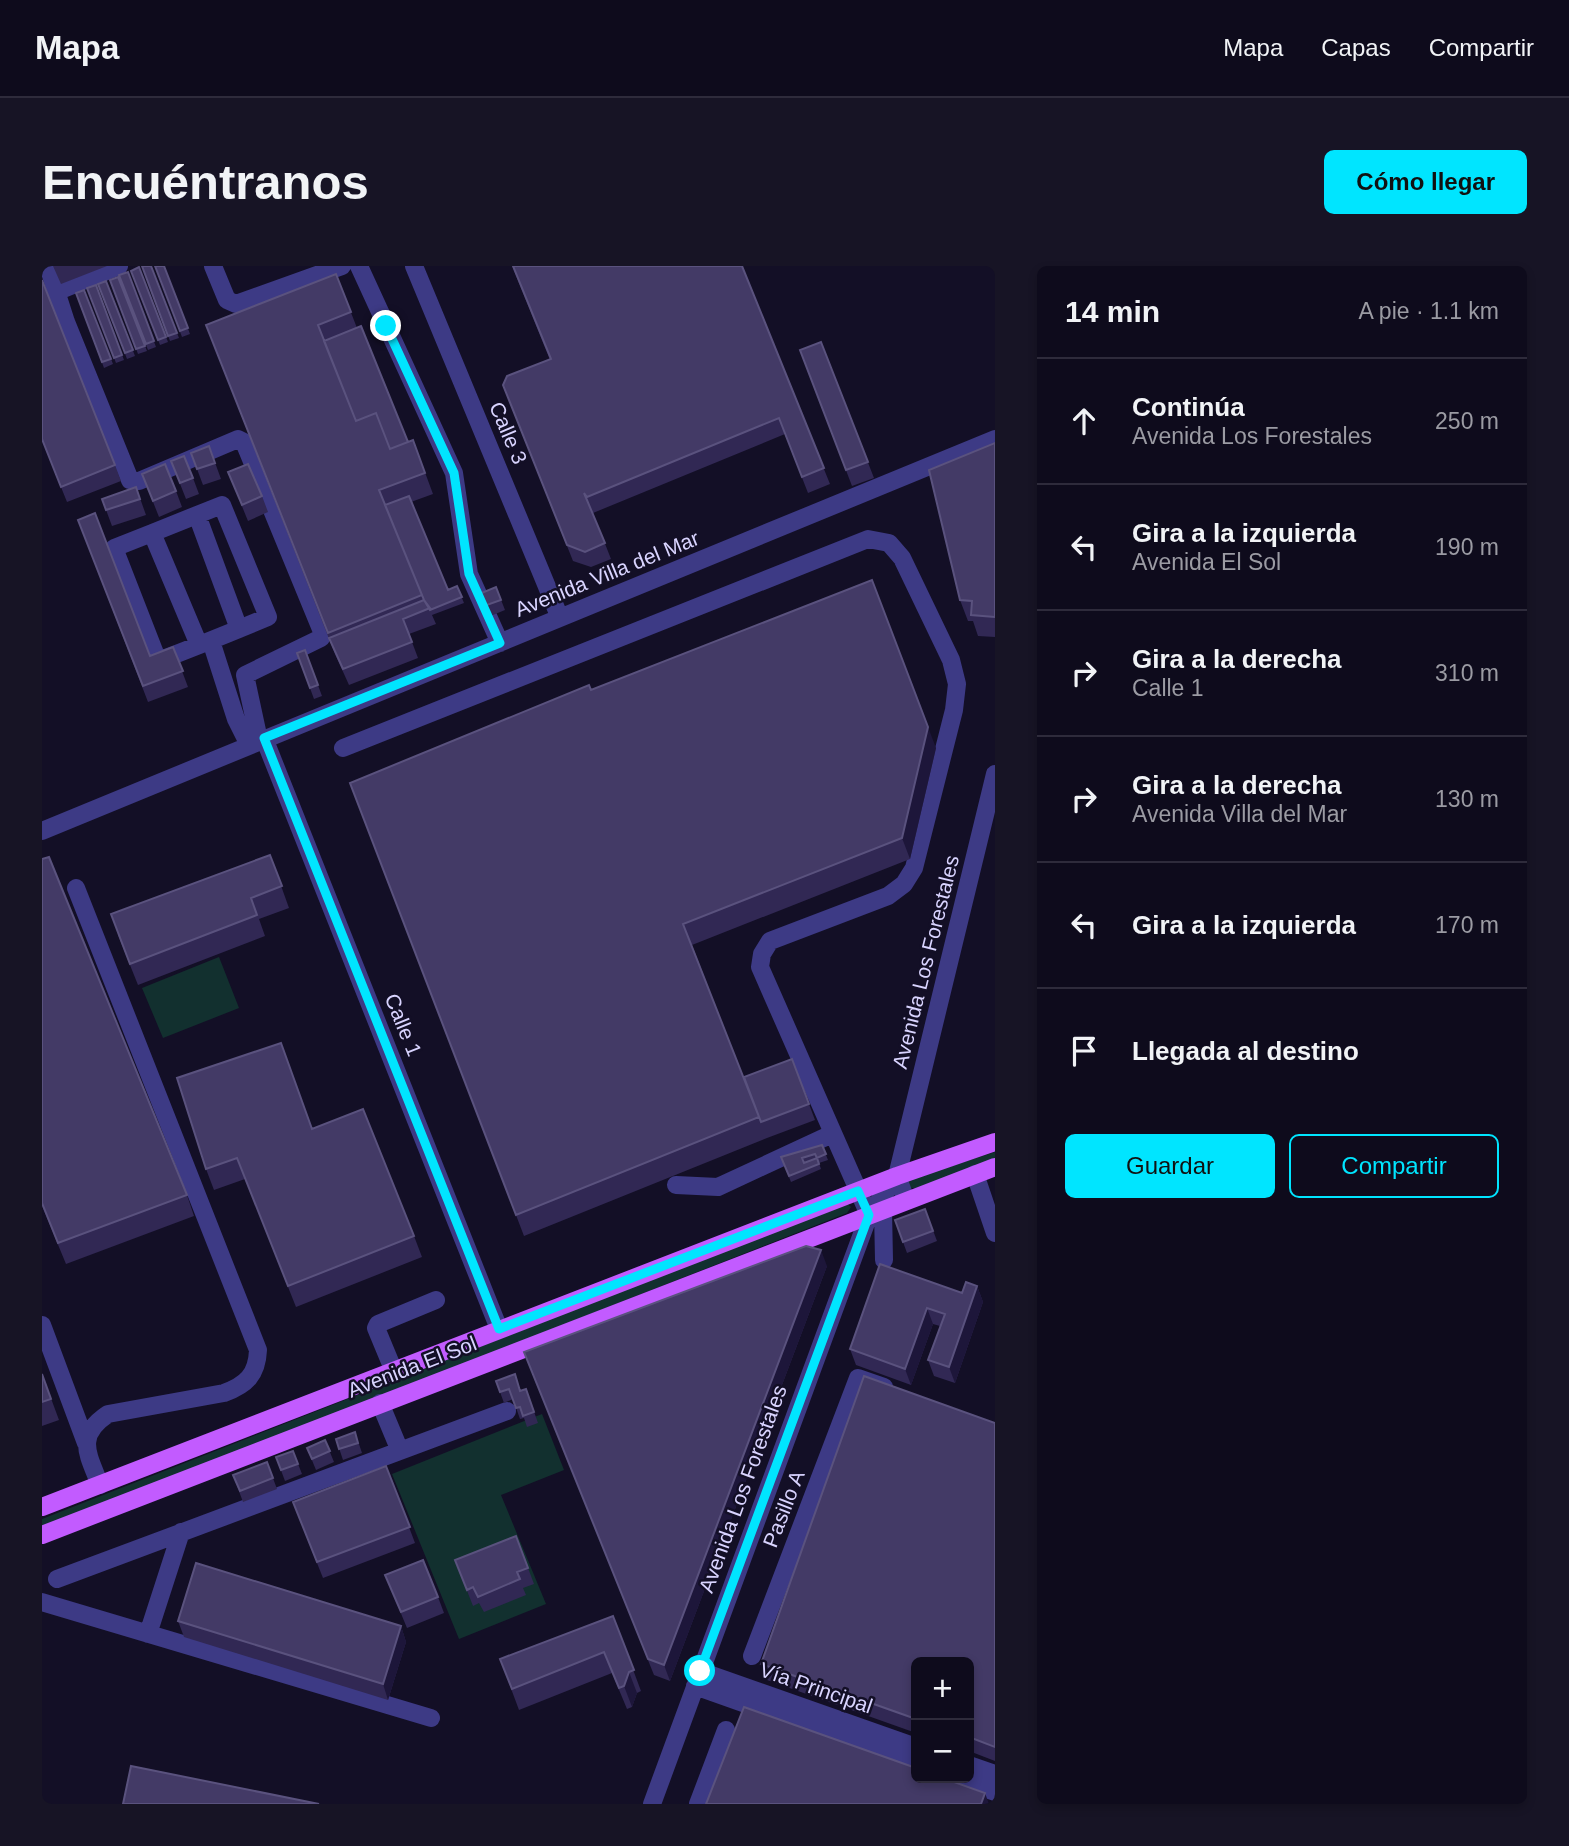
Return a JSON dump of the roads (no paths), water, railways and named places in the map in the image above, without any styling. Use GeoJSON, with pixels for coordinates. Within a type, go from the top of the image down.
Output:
{"type":"FeatureCollection","features":[{"type":"Feature","properties":{"kind":"main road","name":"Avenida El Sol"},"geometry":{"type":"LineString","coordinates":[[42,1507],[393,1369],[897,1176],[995,1142]]}},
{"type":"Feature","properties":{"kind":"main road","name":"Avenida El Sol"},"geometry":{"type":"LineString","coordinates":[[42,1535],[995,1167]]}},
{"type":"Feature","properties":{"kind":"street"},"geometry":{"type":"LineString","coordinates":[[48,266],[130,480],[138,481],[238,439],[244,442],[323,634],[321,638],[245,675],[257,741]]}},
{"type":"Feature","properties":{"kind":"street"},"geometry":{"type":"LineString","coordinates":[[56,292],[119,266]]}},
{"type":"Feature","properties":{"kind":"street"},"geometry":{"type":"LineString","coordinates":[[213,266],[227,300],[236,304],[295,274],[342,266]]}},
{"type":"Feature","properties":{"kind":"street"},"geometry":{"type":"LineString","coordinates":[[359,266],[454,473],[469,574],[500,643]]}},
{"type":"Feature","properties":{"kind":"street","name":"Calle 3"},"geometry":{"type":"LineString","coordinates":[[414,266],[560,618]]}},
{"type":"Feature","properties":{"kind":"street","name":"Avenida Villa del Mar"},"geometry":{"type":"LineString","coordinates":[[42,831],[995,439]]}},
{"type":"Feature","properties":{"kind":"street"},"geometry":{"type":"LineString","coordinates":[[222,505],[268,617],[158,661],[114,548],[152,533],[222,505]]}},
{"type":"Feature","properties":{"kind":"street"},"geometry":{"type":"LineString","coordinates":[[197,515],[239,629]]}},
{"type":"Feature","properties":{"kind":"street"},"geometry":{"type":"LineString","coordinates":[[152,533],[205,643],[236,719],[257,741]]}},
{"type":"Feature","properties":{"kind":"street"},"geometry":{"type":"LineString","coordinates":[[343,748],[868,539],[889,542],[902,558],[951,660],[957,684],[954,710],[914,868],[904,884],[888,896],[770,941],[762,954],[760,967],[858,1191],[876,1212],[884,1260]]}},
{"type":"Feature","properties":{"kind":"street","name":"Calle 1"},"geometry":{"type":"LineString","coordinates":[[257,741],[499,1329]]}},
{"type":"Feature","properties":{"kind":"street","name":"Avenida Los Forestales"},"geometry":{"type":"LineString","coordinates":[[652,1804],[876,1212],[897,1176],[995,774]]}},
{"type":"Feature","properties":{"kind":"street"},"geometry":{"type":"LineString","coordinates":[[76,888],[258,1350],[257,1366],[240,1387],[224,1393],[108,1414],[94,1424],[86,1443]]}},
{"type":"Feature","properties":{"kind":"street"},"geometry":{"type":"LineString","coordinates":[[676,1185],[718,1187],[832,1134]]}},
{"type":"Feature","properties":{"kind":"street"},"geometry":{"type":"LineString","coordinates":[[975,1174],[995,1233]]}},
{"type":"Feature","properties":{"kind":"street"},"geometry":{"type":"LineString","coordinates":[[897,1176],[906,1200]]}},
{"type":"Feature","properties":{"kind":"street"},"geometry":{"type":"LineString","coordinates":[[393,1369],[377,1324],[436,1300]]}},
{"type":"Feature","properties":{"kind":"street"},"geometry":{"type":"LineString","coordinates":[[42,1325],[100,1485]]}},
{"type":"Feature","properties":{"kind":"street","name":"Pasillo A"},"geometry":{"type":"LineString","coordinates":[[752,1656],[858,1378],[895,1391]]}},
{"type":"Feature","properties":{"kind":"street"},"geometry":{"type":"LineString","coordinates":[[380,1403],[400,1451]]}},
{"type":"Feature","properties":{"kind":"street"},"geometry":{"type":"LineString","coordinates":[[57,1578],[507,1411]]}},
{"type":"Feature","properties":{"kind":"street"},"geometry":{"type":"LineString","coordinates":[[148,1634],[181,1532]]}},
{"type":"Feature","properties":{"kind":"street"},"geometry":{"type":"LineString","coordinates":[[42,1602],[431,1718]]}},
{"type":"Feature","properties":{"kind":"street"},"geometry":{"type":"LineString","coordinates":[[698,1679],[911,1762]]}},
{"type":"Feature","properties":{"kind":"street","name":"Vía Principal"},"geometry":{"type":"LineString","coordinates":[[698,1679],[911,1745]]}},
{"type":"Feature","properties":{"kind":"street"},"geometry":{"type":"LineString","coordinates":[[698,1804],[726,1730]]}},
{"type":"Feature","properties":{"kind":"street"},"geometry":{"type":"LineString","coordinates":[[974,1767],[995,1774]]}},
{"type":"Feature","properties":{"kind":"street"},"geometry":{"type":"LineString","coordinates":[[969,1783],[995,1792]]}}]}
